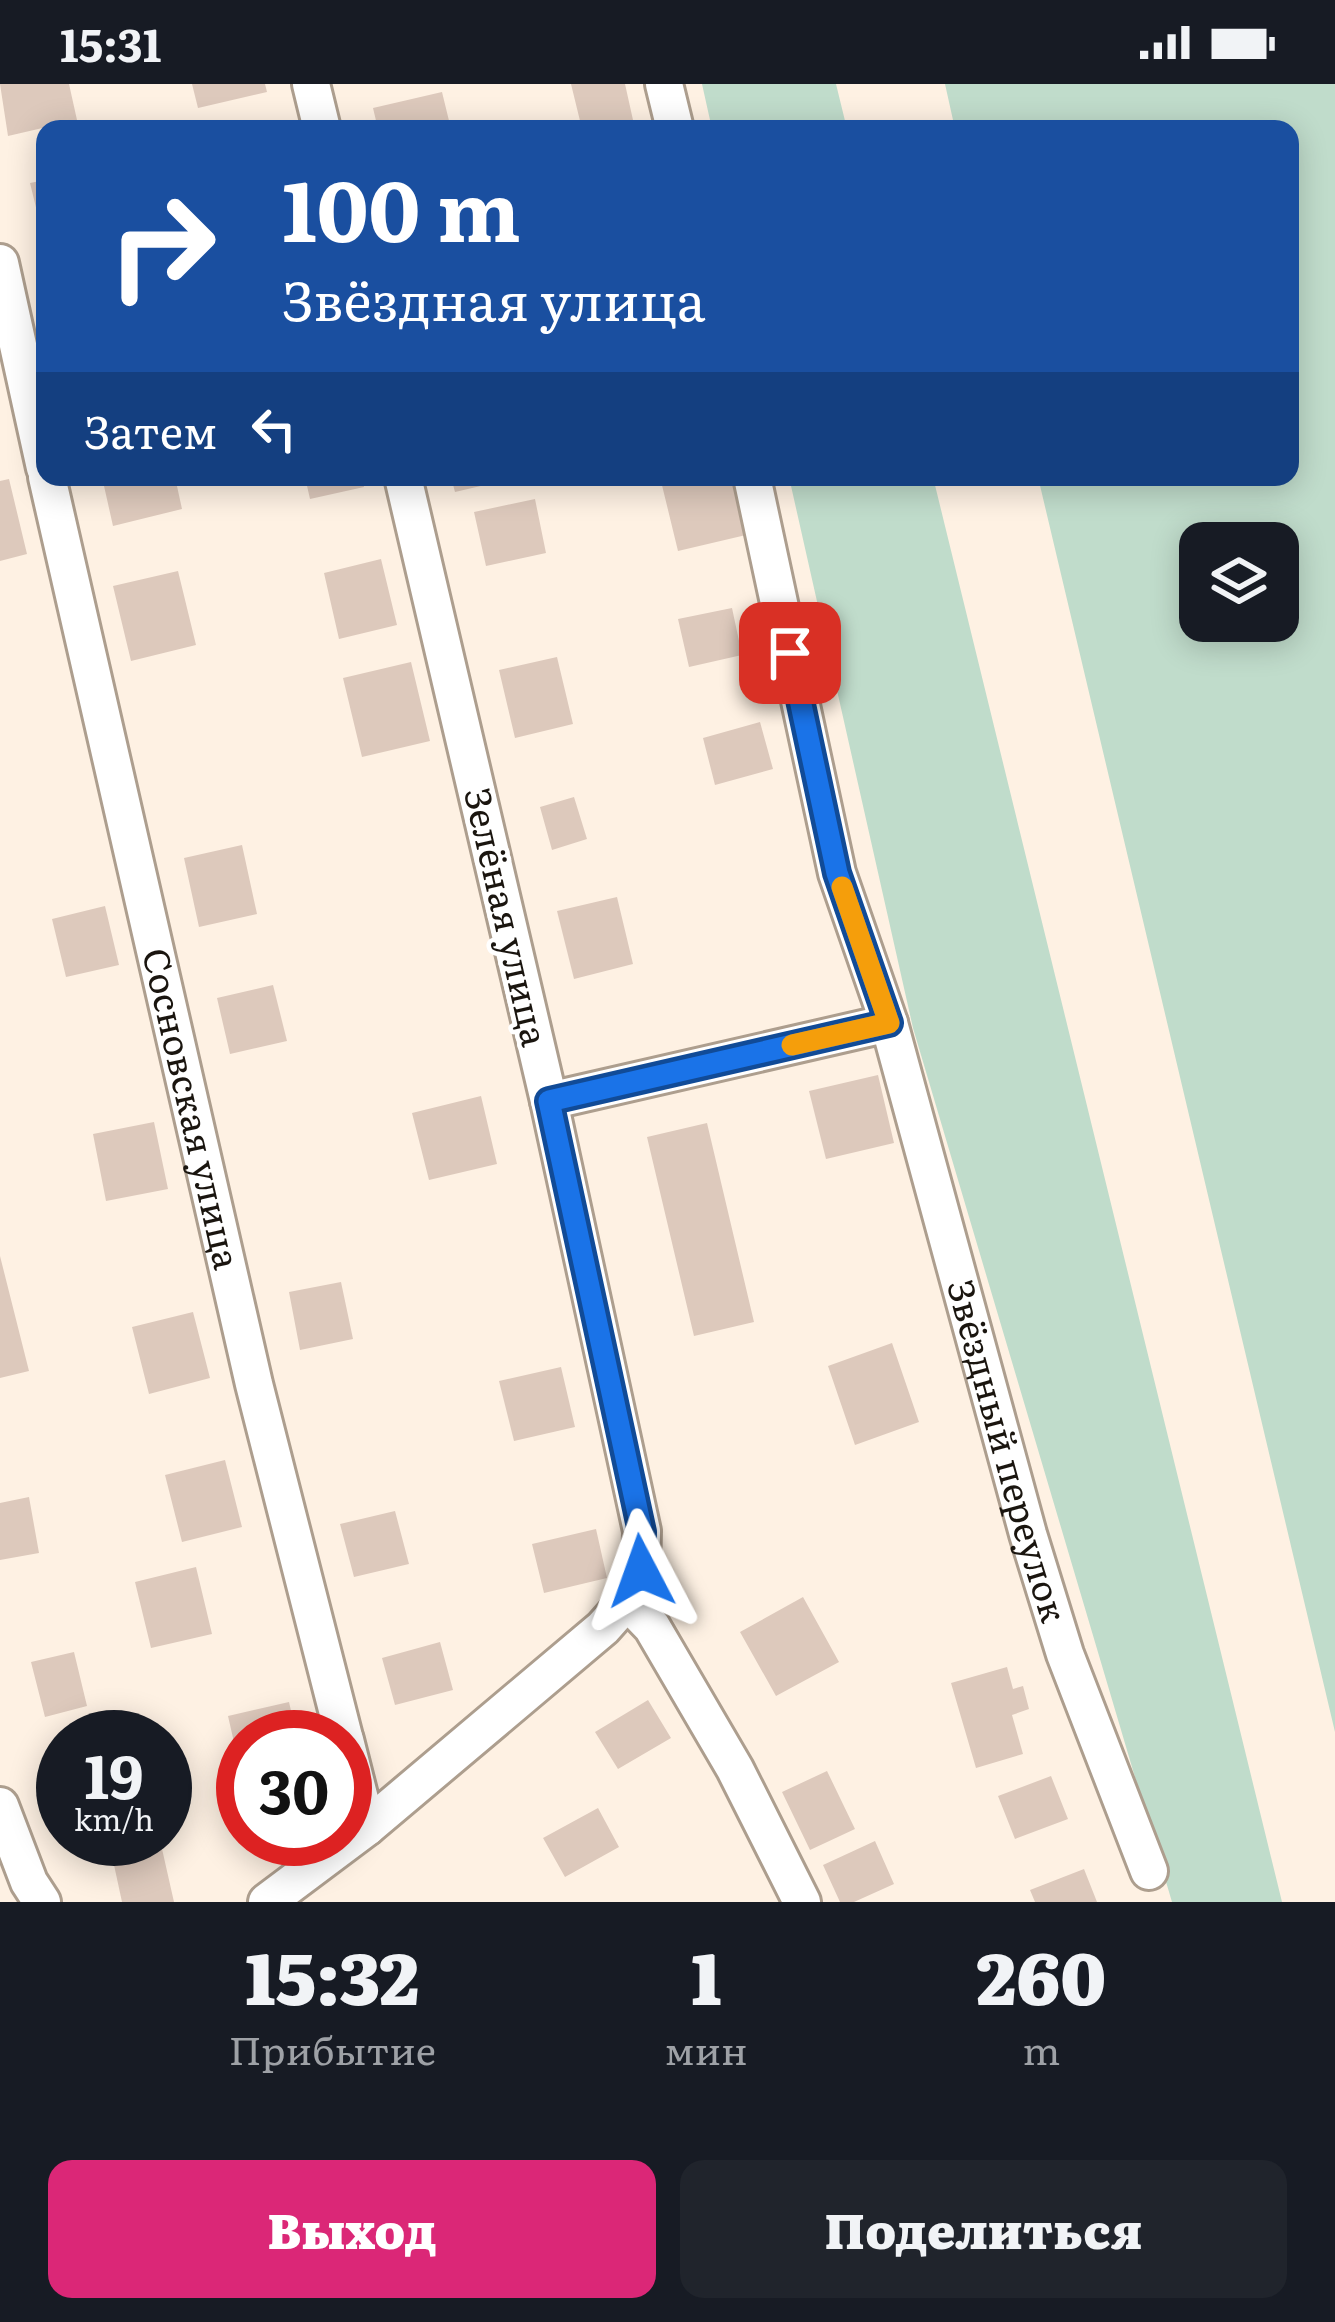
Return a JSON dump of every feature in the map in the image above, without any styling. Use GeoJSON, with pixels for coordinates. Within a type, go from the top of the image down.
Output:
{"type":"FeatureCollection","features":[{"type":"Feature","properties":{"kind":"street"},"geometry":{"type":"LineString","coordinates":[[311,84],[320,120]]}},
{"type":"Feature","properties":{"kind":"street"},"geometry":{"type":"LineString","coordinates":[[664,84],[673,120]]}},
{"type":"Feature","properties":{"kind":"street"},"geometry":{"type":"LineString","coordinates":[[0,262],[36,427]]}},
{"type":"Feature","properties":{"kind":"street","name":"Сосновская улица"},"geometry":{"type":"LineString","coordinates":[[49,486],[254,1384],[338,1710]]}},
{"type":"Feature","properties":{"kind":"street","name":"Зелёная улица"},"geometry":{"type":"LineString","coordinates":[[405,486],[549,1101],[642,1532],[641,1571],[627,1600]]}},
{"type":"Feature","properties":{"kind":"street","name":"Звёздный переулок"},"geometry":{"type":"LineString","coordinates":[[754,486],[837,873],[889,1023],[1053,1614],[1149,1870]]}},
{"type":"Feature","properties":{"kind":"street"},"geometry":{"type":"LineString","coordinates":[[549,1101],[889,1023]]}},
{"type":"Feature","properties":{"kind":"street"},"geometry":{"type":"LineString","coordinates":[[372,1822],[558,1669],[627,1600],[652,1627],[735,1769],[802,1902]]}},
{"type":"Feature","properties":{"kind":"street"},"geometry":{"type":"LineString","coordinates":[[0,1806],[29,1882],[42,1902]]}},
{"type":"Feature","properties":{"kind":"street"},"geometry":{"type":"LineString","coordinates":[[267,1902],[314,1866]]}},
{"type":"Feature","properties":{"kind":"green space"},"geometry":{"type":"Polygon","coordinates":[[[702,84],[836,84],[845,120],[710,120],[702,84]]]}},
{"type":"Feature","properties":{"kind":"green space"},"geometry":{"type":"Polygon","coordinates":[[[945,84],[1335,84],[1335,1732],[1040,486],[1299,486],[1299,120],[953,120],[945,84]]]}},
{"type":"Feature","properties":{"kind":"green space"},"geometry":{"type":"Polygon","coordinates":[[[791,486],[935,486],[1282,1902],[1172,1902],[913,1028],[791,486]]]}},
{"type":"Feature","properties":{"kind":"building"},"geometry":{"type":"Polygon","coordinates":[[[0,84],[69,84],[77,120],[36,120],[36,130],[8,136],[0,84]]]}},
{"type":"Feature","properties":{"kind":"building"},"geometry":{"type":"Polygon","coordinates":[[[192,84],[265,84],[267,92],[198,108],[192,84]]]}},
{"type":"Feature","properties":{"kind":"building"},"geometry":{"type":"Polygon","coordinates":[[[571,84],[625,84],[633,120],[580,120],[571,84]]]}},
{"type":"Feature","properties":{"kind":"building"},"geometry":{"type":"Polygon","coordinates":[[[442,92],[449,120],[376,120],[373,108],[442,92]]]}},
{"type":"Feature","properties":{"kind":"building"},"geometry":{"type":"Polygon","coordinates":[[[9,479],[27,554],[0,561],[0,481],[9,479]]]}},
{"type":"Feature","properties":{"kind":"building"},"geometry":{"type":"Polygon","coordinates":[[[104,486],[177,486],[182,509],[113,526],[104,486]]]}},
{"type":"Feature","properties":{"kind":"building"},"geometry":{"type":"Polygon","coordinates":[[[307,486],[364,486],[364,487],[310,499],[307,486]]]}},
{"type":"Feature","properties":{"kind":"building"},"geometry":{"type":"Polygon","coordinates":[[[662,486],[734,486],[746,535],[678,551],[662,486]]]}},
{"type":"Feature","properties":{"kind":"building"},"geometry":{"type":"Polygon","coordinates":[[[535,499],[546,553],[486,566],[474,512],[535,499]]]}},
{"type":"Feature","properties":{"kind":"building"},"geometry":{"type":"Polygon","coordinates":[[[381,559],[397,625],[339,639],[324,573],[381,559]]]}},
{"type":"Feature","properties":{"kind":"building"},"geometry":{"type":"Polygon","coordinates":[[[178,571],[196,645],[131,661],[113,586],[178,571]]]}},
{"type":"Feature","properties":{"kind":"building"},"geometry":{"type":"Polygon","coordinates":[[[732,608],[742,655],[689,667],[678,619],[732,608]]]}},
{"type":"Feature","properties":{"kind":"building"},"geometry":{"type":"Polygon","coordinates":[[[557,657],[573,724],[515,738],[499,670],[557,657]]]}},
{"type":"Feature","properties":{"kind":"building"},"geometry":{"type":"Polygon","coordinates":[[[411,662],[430,741],[362,757],[343,678],[411,662]]]}},
{"type":"Feature","properties":{"kind":"building"},"geometry":{"type":"Polygon","coordinates":[[[760,722],[773,769],[715,785],[703,738],[760,722]]]}},
{"type":"Feature","properties":{"kind":"building"},"geometry":{"type":"Polygon","coordinates":[[[574,797],[587,839],[552,850],[540,807],[574,797]]]}},
{"type":"Feature","properties":{"kind":"building"},"geometry":{"type":"Polygon","coordinates":[[[242,845],[257,914],[199,927],[184,858],[242,845]]]}},
{"type":"Feature","properties":{"kind":"building"},"geometry":{"type":"Polygon","coordinates":[[[617,897],[633,964],[574,979],[557,911],[617,897]]]}},
{"type":"Feature","properties":{"kind":"building"},"geometry":{"type":"Polygon","coordinates":[[[105,906],[119,965],[66,977],[52,919],[105,906]]]}},
{"type":"Feature","properties":{"kind":"building"},"geometry":{"type":"Polygon","coordinates":[[[273,985],[287,1041],[230,1054],[217,998],[273,985]]]}},
{"type":"Feature","properties":{"kind":"building"},"geometry":{"type":"Polygon","coordinates":[[[878,1075],[894,1143],[826,1159],[809,1091],[878,1075]]]}},
{"type":"Feature","properties":{"kind":"building"},"geometry":{"type":"Polygon","coordinates":[[[481,1096],[497,1164],[429,1180],[412,1113],[481,1096]]]}},
{"type":"Feature","properties":{"kind":"building"},"geometry":{"type":"Polygon","coordinates":[[[154,1122],[168,1189],[106,1201],[93,1134],[154,1122]]]}},
{"type":"Feature","properties":{"kind":"building"},"geometry":{"type":"Polygon","coordinates":[[[707,1123],[754,1322],[694,1336],[647,1137],[707,1123]]]}},
{"type":"Feature","properties":{"kind":"building"},"geometry":{"type":"Polygon","coordinates":[[[0,1256],[29,1371],[0,1378],[0,1256]]]}},
{"type":"Feature","properties":{"kind":"building"},"geometry":{"type":"Polygon","coordinates":[[[341,1282],[353,1339],[300,1350],[289,1292],[341,1282]]]}},
{"type":"Feature","properties":{"kind":"building"},"geometry":{"type":"Polygon","coordinates":[[[193,1312],[210,1378],[149,1394],[132,1327],[193,1312]]]}},
{"type":"Feature","properties":{"kind":"building"},"geometry":{"type":"Polygon","coordinates":[[[892,1343],[919,1422],[855,1445],[828,1366],[892,1343]]]}},
{"type":"Feature","properties":{"kind":"building"},"geometry":{"type":"Polygon","coordinates":[[[561,1367],[575,1427],[514,1441],[499,1381],[561,1367]]]}},
{"type":"Feature","properties":{"kind":"building"},"geometry":{"type":"Polygon","coordinates":[[[225,1460],[242,1527],[182,1542],[165,1475],[225,1460]]]}},
{"type":"Feature","properties":{"kind":"building"},"geometry":{"type":"Polygon","coordinates":[[[29,1497],[39,1553],[0,1560],[0,1503],[29,1497]]]}},
{"type":"Feature","properties":{"kind":"building"},"geometry":{"type":"Polygon","coordinates":[[[395,1511],[409,1564],[354,1577],[340,1524],[395,1511]]]}},
{"type":"Feature","properties":{"kind":"building"},"geometry":{"type":"Polygon","coordinates":[[[596,1529],[607,1578],[544,1593],[532,1544],[596,1529]]]}},
{"type":"Feature","properties":{"kind":"building"},"geometry":{"type":"Polygon","coordinates":[[[196,1567],[212,1634],[151,1648],[135,1582],[196,1567]]]}},
{"type":"Feature","properties":{"kind":"building"},"geometry":{"type":"Polygon","coordinates":[[[803,1597],[839,1662],[776,1696],[740,1632],[803,1597]]]}},
{"type":"Feature","properties":{"kind":"building"},"geometry":{"type":"Polygon","coordinates":[[[440,1642],[453,1690],[395,1705],[382,1658],[440,1642]]]}},
{"type":"Feature","properties":{"kind":"building"},"geometry":{"type":"Polygon","coordinates":[[[74,1652],[87,1706],[43,1710],[31,1662],[74,1652]]]}},
{"type":"Feature","properties":{"kind":"building"},"geometry":{"type":"Polygon","coordinates":[[[1007,1667],[1013,1689],[1023,1686],[1029,1709],[1012,1715],[1023,1754],[976,1768],[951,1683],[1007,1667]]]}},
{"type":"Feature","properties":{"kind":"building"},"geometry":{"type":"Polygon","coordinates":[[[648,1700],[671,1738],[618,1769],[595,1732],[648,1700]]]}},
{"type":"Feature","properties":{"kind":"building"},"geometry":{"type":"Polygon","coordinates":[[[289,1702],[291,1710],[254,1710],[289,1702]]]}},
{"type":"Feature","properties":{"kind":"building"},"geometry":{"type":"Polygon","coordinates":[[[827,1771],[855,1829],[810,1850],[782,1792],[827,1771]]]}},
{"type":"Feature","properties":{"kind":"building"},"geometry":{"type":"Polygon","coordinates":[[[1051,1776],[1068,1819],[1015,1839],[998,1796],[1051,1776]]]}},
{"type":"Feature","properties":{"kind":"building"},"geometry":{"type":"Polygon","coordinates":[[[598,1808],[619,1847],[565,1877],[543,1838],[598,1808]]]}},
{"type":"Feature","properties":{"kind":"building"},"geometry":{"type":"Polygon","coordinates":[[[875,1841],[894,1884],[854,1902],[840,1902],[823,1865],[875,1841]]]}},
{"type":"Feature","properties":{"kind":"building"},"geometry":{"type":"Polygon","coordinates":[[[114,1866],[166,1866],[174,1902],[122,1902],[114,1866]]]}},
{"type":"Feature","properties":{"kind":"building"},"geometry":{"type":"Polygon","coordinates":[[[1084,1869],[1097,1902],[1035,1902],[1030,1890],[1084,1869]]]}},
{"type":"Feature","properties":{"kind":"slow traffic"},"geometry":{"type":"LineString","coordinates":[[792,1045],[889,1023],[842,887]]}},
{"type":"Feature","properties":{"kind":"route"},"geometry":{"type":"LineString","coordinates":[[641,1571],[642,1532],[549,1101],[889,1023],[837,873],[790,653]]}}]}
